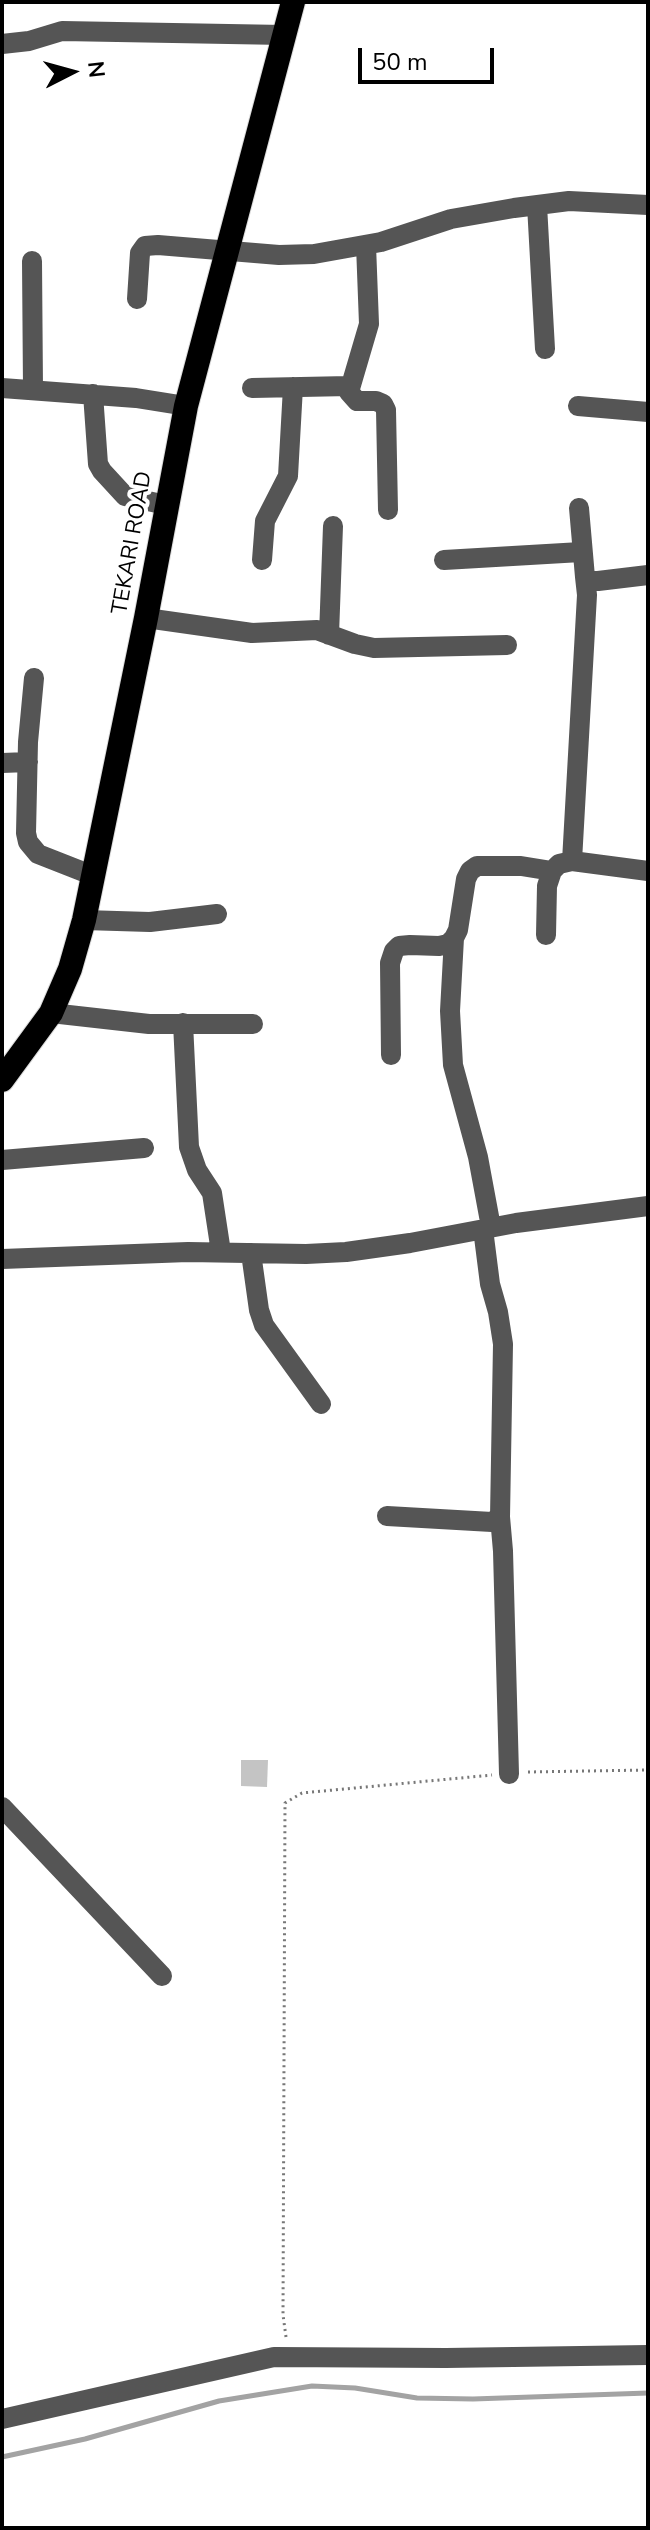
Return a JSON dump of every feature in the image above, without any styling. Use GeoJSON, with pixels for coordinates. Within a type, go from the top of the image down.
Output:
{"type":"FeatureCollection","features":[{"type":"Feature","properties":{"kind":"highway","name":"TEKARI ROAD"},"geometry":{"type":"LineString","coordinates":[[2,1080],[51,1013],[70,969],[84,920],[186,406],[293,2]]}},
{"type":"Feature","properties":{"kind":"street"},"geometry":{"type":"LineString","coordinates":[[2,44],[29,41],[62,31],[284,35]]}},
{"type":"Feature","properties":{"kind":"street"},"geometry":{"type":"LineString","coordinates":[[137,299],[140,253],[145,246],[279,255],[314,254],[366,245],[451,219],[537,205],[569,201],[648,205]]}},
{"type":"Feature","properties":{"kind":"street"},"geometry":{"type":"LineString","coordinates":[[537,205],[545,349]]}},
{"type":"Feature","properties":{"kind":"street"},"geometry":{"type":"LineString","coordinates":[[366,245],[369,324],[349,386],[352,398],[376,401],[383,404],[386,410],[388,510]]}},
{"type":"Feature","properties":{"kind":"street"},"geometry":{"type":"LineString","coordinates":[[32,261],[33,389]]}},
{"type":"Feature","properties":{"kind":"street"},"geometry":{"type":"LineString","coordinates":[[252,388],[349,386]]}},
{"type":"Feature","properties":{"kind":"street"},"geometry":{"type":"LineString","coordinates":[[262,560],[265,521],[288,476],[293,387]]}},
{"type":"Feature","properties":{"kind":"street"},"geometry":{"type":"LineString","coordinates":[[2,388],[136,398],[186,406]]}},
{"type":"Feature","properties":{"kind":"street"},"geometry":{"type":"LineString","coordinates":[[93,394],[97,453],[102,471],[125,496],[166,505]]}},
{"type":"Feature","properties":{"kind":"street"},"geometry":{"type":"LineString","coordinates":[[578,406],[648,412]]}},
{"type":"Feature","properties":{"kind":"street"},"geometry":{"type":"LineString","coordinates":[[572,861],[587,595],[579,508]]}},
{"type":"Feature","properties":{"kind":"street"},"geometry":{"type":"LineString","coordinates":[[329,635],[333,526]]}},
{"type":"Feature","properties":{"kind":"street"},"geometry":{"type":"LineString","coordinates":[[444,560],[581,552]]}},
{"type":"Feature","properties":{"kind":"street"},"geometry":{"type":"LineString","coordinates":[[585,577],[598,581],[648,575]]}},
{"type":"Feature","properties":{"kind":"street"},"geometry":{"type":"LineString","coordinates":[[146,618],[240,632],[309,629],[374,648],[507,645]]}},
{"type":"Feature","properties":{"kind":"street"},"geometry":{"type":"LineString","coordinates":[[34,678],[26,833],[32,849],[38,854],[94,876]]}},
{"type":"Feature","properties":{"kind":"street"},"geometry":{"type":"LineString","coordinates":[[2,763],[28,762]]}},
{"type":"Feature","properties":{"kind":"street"},"geometry":{"type":"LineString","coordinates":[[546,935],[547,886],[552,871],[565,861],[648,871]]}},
{"type":"Feature","properties":{"kind":"street"},"geometry":{"type":"LineString","coordinates":[[391,1055],[390,963],[394,951],[399,946],[439,946],[448,944],[454,938],[466,879],[477,866],[521,866],[552,871]]}},
{"type":"Feature","properties":{"kind":"street"},"geometry":{"type":"LineString","coordinates":[[84,920],[150,922],[217,914]]}},
{"type":"Feature","properties":{"kind":"street"},"geometry":{"type":"LineString","coordinates":[[454,938],[450,1011],[453,1065],[478,1157],[490,1284],[503,1344],[500,1517],[509,1774]]}},
{"type":"Feature","properties":{"kind":"street"},"geometry":{"type":"LineString","coordinates":[[51,1013],[149,1024],[253,1024]]}},
{"type":"Feature","properties":{"kind":"street"},"geometry":{"type":"LineString","coordinates":[[183,1023],[189,1147],[192,1160],[212,1193],[221,1252]]}},
{"type":"Feature","properties":{"kind":"street"},"geometry":{"type":"LineString","coordinates":[[2,1160],[144,1148]]}},
{"type":"Feature","properties":{"kind":"street"},"geometry":{"type":"LineString","coordinates":[[2,1259],[221,1252],[346,1252],[487,1228],[648,1206]]}},
{"type":"Feature","properties":{"kind":"street"},"geometry":{"type":"LineString","coordinates":[[251,1253],[264,1325],[321,1404]]}},
{"type":"Feature","properties":{"kind":"street"},"geometry":{"type":"LineString","coordinates":[[387,1516],[492,1522],[500,1517]]}},
{"type":"Feature","properties":{"kind":"street"},"geometry":{"type":"LineString","coordinates":[[2,1807],[162,1976]]}},
{"type":"Feature","properties":{"kind":"street"},"geometry":{"type":"LineString","coordinates":[[2,2419],[274,2357],[648,2355]]}},
{"type":"Feature","properties":{"kind":"path"},"geometry":{"type":"LineString","coordinates":[[289,2358],[283,2315],[285,1803],[302,1793],[549,1770],[648,1770]]}},
{"type":"Feature","properties":{"kind":"building"},"geometry":{"type":"Polygon","coordinates":[[[241,1760],[268,1760],[267,1787],[241,1786],[241,1760]]]}},
{"type":"Feature","properties":{"kind":"waterway"},"geometry":{"type":"LineString","coordinates":[[2,2457],[85,2439],[219,2401],[312,2386],[355,2388],[417,2398],[648,2393]]}}]}
